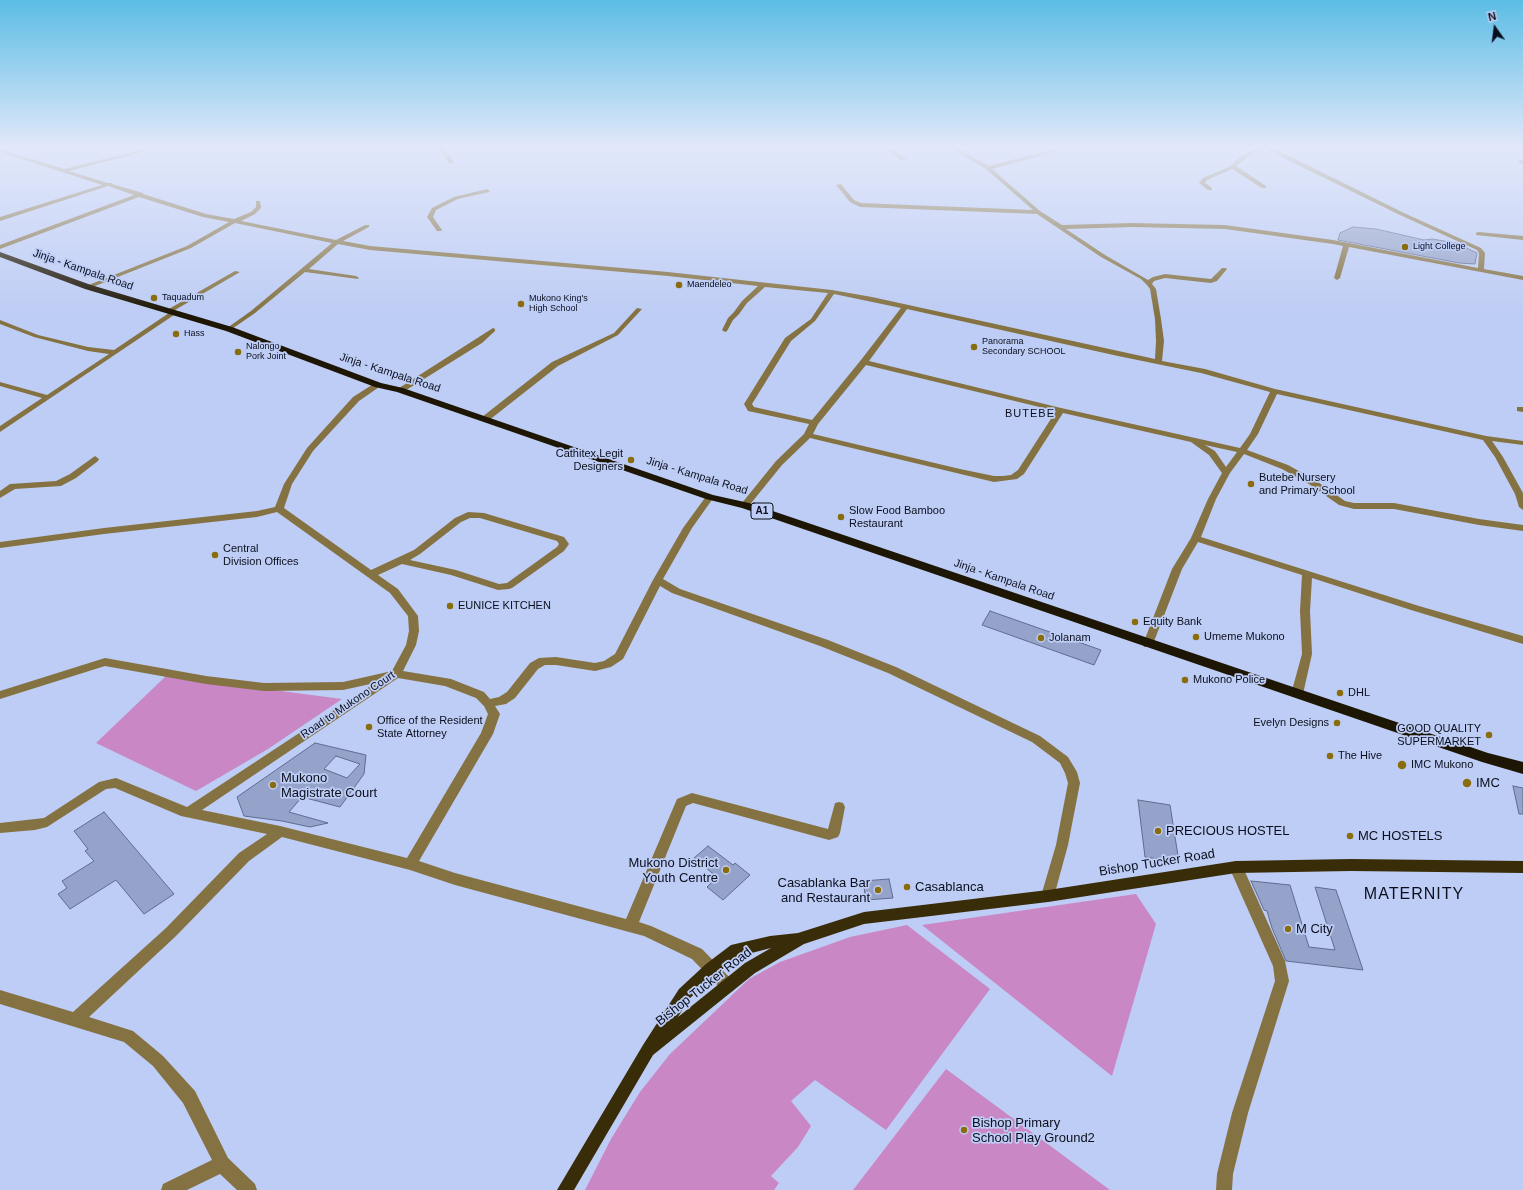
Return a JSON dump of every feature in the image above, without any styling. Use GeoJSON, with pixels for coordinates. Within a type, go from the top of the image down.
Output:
{"type":"FeatureCollection","features":[{"type":"Feature","properties":{"kind":"highway","name":"Jinja - Kampala Road"},"geometry":{"type":"LineString","coordinates":[[0,254],[88,287],[229,329],[378,385],[400,390],[710,497],[745,505],[1148,644],[1486,758],[1523,768]]}},
{"type":"Feature","properties":{"kind":"main road","name":"Bishop Tucker Road"},"geometry":{"type":"LineString","coordinates":[[648,1050],[750,968],[800,939],[864,918],[1048,896],[1236,867],[1351,865],[1523,867]]}},
{"type":"Feature","properties":{"kind":"main road","name":"Bishop Tucker Road"},"geometry":{"type":"LineString","coordinates":[[565,1190],[648,1050],[684,994],[711,969],[736,950],[770,942],[800,939]]}},
{"type":"Feature","properties":{"kind":"street"},"geometry":{"type":"LineString","coordinates":[[0,219],[55,202]]}},
{"type":"Feature","properties":{"kind":"street"},"geometry":{"type":"LineString","coordinates":[[0,247],[121,202]]}},
{"type":"Feature","properties":{"kind":"street"},"geometry":{"type":"LineString","coordinates":[[163,202],[205,216],[370,248],[668,274],[832,292],[872,299],[1202,371],[1274,391],[1398,420],[1486,438],[1523,443]]}},
{"type":"Feature","properties":{"kind":"street"},"geometry":{"type":"LineString","coordinates":[[88,287],[188,247],[235,221],[253,213],[259,207],[258,202]]}},
{"type":"Feature","properties":{"kind":"street"},"geometry":{"type":"LineString","coordinates":[[439,230],[430,217],[434,209],[449,202]]}},
{"type":"Feature","properties":{"kind":"street"},"geometry":{"type":"LineString","coordinates":[[853,202],[860,205],[1038,212]]}},
{"type":"Feature","properties":{"kind":"street"},"geometry":{"type":"LineString","coordinates":[[1026,202],[1038,212],[1103,256],[1143,278],[1149,284],[1153,289],[1158,319],[1160,341],[1158,362]]}},
{"type":"Feature","properties":{"kind":"street"},"geometry":{"type":"LineString","coordinates":[[1376,202],[1479,249],[1482,253],[1481,269]]}},
{"type":"Feature","properties":{"kind":"street"},"geometry":{"type":"LineString","coordinates":[[1062,227],[1132,225],[1224,227],[1262,231],[1481,269],[1523,278]]}},
{"type":"Feature","properties":{"kind":"street"},"geometry":{"type":"LineString","coordinates":[[229,329],[253,312],[337,242],[367,226]]}},
{"type":"Feature","properties":{"kind":"street"},"geometry":{"type":"LineString","coordinates":[[1478,234],[1523,238]]}},
{"type":"Feature","properties":{"kind":"street"},"geometry":{"type":"LineString","coordinates":[[1337,278],[1346,245]]}},
{"type":"Feature","properties":{"kind":"street"},"geometry":{"type":"LineString","coordinates":[[1149,284],[1151,280],[1165,276],[1211,282],[1215,280],[1224,269]]}},
{"type":"Feature","properties":{"kind":"street"},"geometry":{"type":"LineString","coordinates":[[304,270],[356,278]]}},
{"type":"Feature","properties":{"kind":"street"},"geometry":{"type":"LineString","coordinates":[[0,430],[172,311],[237,272]]}},
{"type":"Feature","properties":{"kind":"street"},"geometry":{"type":"LineString","coordinates":[[725,330],[730,320],[737,313],[744,302],[764,284]]}},
{"type":"Feature","properties":{"kind":"street"},"geometry":{"type":"LineString","coordinates":[[814,424],[751,409],[748,404],[788,340],[813,320],[832,292]]}},
{"type":"Feature","properties":{"kind":"street"},"geometry":{"type":"LineString","coordinates":[[745,505],[779,463],[808,436],[814,424],[864,362],[905,307]]}},
{"type":"Feature","properties":{"kind":"street"},"geometry":{"type":"LineString","coordinates":[[485,419],[555,364],[616,334],[640,309]]}},
{"type":"Feature","properties":{"kind":"street"},"geometry":{"type":"LineString","coordinates":[[0,322],[49,340],[88,349],[114,352]]}},
{"type":"Feature","properties":{"kind":"street"},"geometry":{"type":"LineString","coordinates":[[400,390],[479,341],[493,330]]}},
{"type":"Feature","properties":{"kind":"street"},"geometry":{"type":"LineString","coordinates":[[864,362],[1061,410],[1243,451],[1285,467],[1312,482],[1342,503],[1354,506],[1394,506],[1479,522],[1523,528]]}},
{"type":"Feature","properties":{"kind":"street"},"geometry":{"type":"LineString","coordinates":[[0,384],[46,397]]}},
{"type":"Feature","properties":{"kind":"street"},"geometry":{"type":"LineString","coordinates":[[0,545],[104,531],[257,514],[279,509],[288,484],[310,450],[356,399],[378,385]]}},
{"type":"Feature","properties":{"kind":"street"},"geometry":{"type":"LineString","coordinates":[[1148,644],[1177,569],[1196,538],[1212,499],[1226,473],[1243,451],[1261,420],[1274,391]]}},
{"type":"Feature","properties":{"kind":"street"},"geometry":{"type":"LineString","coordinates":[[808,436],[960,472],[994,479],[1004,479],[1014,477],[1022,472],[1061,410]]}},
{"type":"Feature","properties":{"kind":"street"},"geometry":{"type":"LineString","coordinates":[[1486,438],[1499,457],[1519,494],[1523,507]]}},
{"type":"Feature","properties":{"kind":"street"},"geometry":{"type":"LineString","coordinates":[[1192,440],[1212,453],[1226,473]]}},
{"type":"Feature","properties":{"kind":"street"},"geometry":{"type":"LineString","coordinates":[[0,495],[13,486],[58,484],[73,476],[95,459]]}},
{"type":"Feature","properties":{"kind":"street"},"geometry":{"type":"LineString","coordinates":[[488,703],[502,701],[511,695],[534,666],[543,662],[556,661],[595,667],[607,664],[619,656],[658,580],[685,534],[710,497]]}},
{"type":"Feature","properties":{"kind":"street","name":"Road to Mukono Court"},"geometry":{"type":"LineString","coordinates":[[189,812],[396,674],[411,645],[414,631],[413,616],[394,591],[279,509]]}},
{"type":"Feature","properties":{"kind":"street"},"geometry":{"type":"LineString","coordinates":[[371,574],[401,561],[417,552],[458,520],[468,516],[481,515],[561,539],[564,544],[561,548],[509,586],[498,587],[453,572],[401,561]]}},
{"type":"Feature","properties":{"kind":"street"},"geometry":{"type":"LineString","coordinates":[[1196,538],[1460,622],[1523,640]]}},
{"type":"Feature","properties":{"kind":"street"},"geometry":{"type":"LineString","coordinates":[[1297,694],[1307,654],[1305,611],[1307,573]]}},
{"type":"Feature","properties":{"kind":"street"},"geometry":{"type":"LineString","coordinates":[[658,580],[676,591],[824,643],[892,670],[1036,740],[1064,760],[1071,772],[1074,783],[1062,845],[1048,896]]}},
{"type":"Feature","properties":{"kind":"street"},"geometry":{"type":"LineString","coordinates":[[0,695],[105,662],[206,680],[264,687],[343,686],[396,674],[447,682],[480,695],[488,703],[494,714],[487,734],[410,864]]}},
{"type":"Feature","properties":{"kind":"street"},"geometry":{"type":"LineString","coordinates":[[0,828],[35,825],[48,822],[103,786],[110,783],[116,783],[181,811],[280,831],[410,864],[455,879],[646,930],[697,954],[728,986]]}},
{"type":"Feature","properties":{"kind":"street"},"geometry":{"type":"LineString","coordinates":[[630,926],[681,803],[692,798],[829,836],[834,833],[839,807]]}},
{"type":"Feature","properties":{"kind":"street"},"geometry":{"type":"LineString","coordinates":[[76,1019],[171,932],[244,858],[280,831]]}},
{"type":"Feature","properties":{"kind":"street"},"geometry":{"type":"LineString","coordinates":[[1224,1190],[1225,1174],[1240,1113],[1282,981],[1280,966],[1236,867]]}},
{"type":"Feature","properties":{"kind":"street"},"geometry":{"type":"LineString","coordinates":[[0,997],[128,1036],[158,1061],[189,1097],[222,1164],[249,1190]]}},
{"type":"Feature","properties":{"kind":"street"},"geometry":{"type":"LineString","coordinates":[[168,1190],[222,1164]]}},
{"type":"Feature","properties":{"kind":"shaded area"},"geometry":{"type":"Polygon","coordinates":[[[166,676],[342,699],[268,749],[196,791],[96,743],[166,676]]]}},
{"type":"Feature","properties":{"kind":"shaded area"},"geometry":{"type":"Polygon","coordinates":[[[1136,894],[1156,924],[1112,1076],[922,925],[1136,894]]]}},
{"type":"Feature","properties":{"kind":"shaded area"},"geometry":{"type":"Polygon","coordinates":[[[907,925],[990,989],[886,1130],[815,1080],[791,1101],[811,1126],[798,1147],[771,1176],[779,1183],[774,1190],[585,1190],[611,1139],[640,1092],[670,1054],[749,979],[780,962],[850,937],[907,925]]]}},
{"type":"Feature","properties":{"kind":"shaded area","name":"Bishop Primary School Play Ground2"},"geometry":{"type":"Polygon","coordinates":[[[946,1069],[1110,1190],[853,1190],[946,1069]]]}},
{"type":"Feature","properties":{"kind":"building"},"geometry":{"type":"Polygon","coordinates":[[[1353,227],[1376,229],[1424,240],[1432,239],[1456,243],[1477,253],[1475,264],[1459,263],[1338,240],[1340,233],[1353,227]]]}},
{"type":"Feature","properties":{"kind":"building","name":"Jolanam"},"geometry":{"type":"Polygon","coordinates":[[[990,611],[1101,650],[1094,665],[982,625],[990,611]]]}},
{"type":"Feature","properties":{"kind":"building","name":"Mukono Magistrate Court"},"geometry":{"type":"Polygon","coordinates":[[[315,743],[366,755],[364,774],[340,807],[302,797],[289,812],[328,823],[310,827],[282,821],[244,816],[237,797],[315,743]],[[336,756],[324,769],[347,778],[360,764],[336,756]]]}},
{"type":"Feature","properties":{"kind":"building"},"geometry":{"type":"Polygon","coordinates":[[[1513,786],[1523,788],[1523,814],[1519,814],[1513,786]]]}},
{"type":"Feature","properties":{"kind":"building","name":"PRECIOUS HOSTEL"},"geometry":{"type":"Polygon","coordinates":[[[1138,800],[1170,805],[1179,862],[1145,857],[1138,800]]]}},
{"type":"Feature","properties":{"kind":"building"},"geometry":{"type":"Polygon","coordinates":[[[104,812],[174,894],[144,914],[116,880],[70,909],[58,894],[67,888],[62,881],[94,861],[85,851],[88,849],[74,831],[104,812]]]}},
{"type":"Feature","properties":{"kind":"building","name":"Mukono District Youth Centre"},"geometry":{"type":"Polygon","coordinates":[[[708,846],[733,865],[735,863],[750,875],[723,900],[707,887],[717,877],[694,858],[708,846]]]}},
{"type":"Feature","properties":{"kind":"building","name":"Casablanka Bar and Restaurant"},"geometry":{"type":"Polygon","coordinates":[[[889,879],[893,898],[866,900],[863,881],[889,879]]]}},
{"type":"Feature","properties":{"kind":"building","name":"M City"},"geometry":{"type":"Polygon","coordinates":[[[1251,881],[1290,885],[1309,947],[1335,950],[1315,887],[1336,890],[1363,970],[1286,961],[1272,928],[1267,911],[1264,910],[1251,881]]]}},
{"type":"Feature","properties":{"kind":"place","name":"Light College"},"geometry":{"type":"Point","coordinates":[1405,247]}},
{"type":"Feature","properties":{"kind":"place","name":"Maendeleo"},"geometry":{"type":"Point","coordinates":[679,285]}},
{"type":"Feature","properties":{"kind":"place","name":"Taquadum"},"geometry":{"type":"Point","coordinates":[154,298]}},
{"type":"Feature","properties":{"kind":"place","name":"Mukono King's High School"},"geometry":{"type":"Point","coordinates":[521,304]}},
{"type":"Feature","properties":{"kind":"place","name":"Hass"},"geometry":{"type":"Point","coordinates":[176,334]}},
{"type":"Feature","properties":{"kind":"place","name":"Panorama Secondary SCHOOL"},"geometry":{"type":"Point","coordinates":[974,347]}},
{"type":"Feature","properties":{"kind":"place","name":"Nalongo Pork Joint"},"geometry":{"type":"Point","coordinates":[238,352]}},
{"type":"Feature","properties":{"kind":"place","name":"Cathitex Legit Designers"},"geometry":{"type":"Point","coordinates":[631,460]}},
{"type":"Feature","properties":{"kind":"place","name":"Butebe Nursery and Primary School"},"geometry":{"type":"Point","coordinates":[1251,484]}},
{"type":"Feature","properties":{"kind":"place","name":"Slow Food Bamboo Restaurant"},"geometry":{"type":"Point","coordinates":[841,517]}},
{"type":"Feature","properties":{"kind":"place","name":"Central Division Offices"},"geometry":{"type":"Point","coordinates":[215,555]}},
{"type":"Feature","properties":{"kind":"place","name":"EUNICE KITCHEN"},"geometry":{"type":"Point","coordinates":[450,606]}},
{"type":"Feature","properties":{"kind":"place","name":"Equity Bank"},"geometry":{"type":"Point","coordinates":[1135,622]}},
{"type":"Feature","properties":{"kind":"place","name":"Umeme Mukono"},"geometry":{"type":"Point","coordinates":[1196,637]}},
{"type":"Feature","properties":{"kind":"place","name":"Jolanam"},"geometry":{"type":"Point","coordinates":[1041,638]}},
{"type":"Feature","properties":{"kind":"place","name":"Mukono Police"},"geometry":{"type":"Point","coordinates":[1185,680]}},
{"type":"Feature","properties":{"kind":"place","name":"DHL"},"geometry":{"type":"Point","coordinates":[1340,693]}},
{"type":"Feature","properties":{"kind":"place","name":"Evelyn Designs"},"geometry":{"type":"Point","coordinates":[1337,723]}},
{"type":"Feature","properties":{"kind":"place","name":"Office of the Resident State Attorney"},"geometry":{"type":"Point","coordinates":[369,727]}},
{"type":"Feature","properties":{"kind":"place","name":"GOOD QUALITY SUPERMARKET"},"geometry":{"type":"Point","coordinates":[1489,735]}},
{"type":"Feature","properties":{"kind":"place","name":"The Hive"},"geometry":{"type":"Point","coordinates":[1330,756]}},
{"type":"Feature","properties":{"kind":"place","name":"IMC Mukono"},"geometry":{"type":"Point","coordinates":[1402,765]}},
{"type":"Feature","properties":{"kind":"place","name":"IMC"},"geometry":{"type":"Point","coordinates":[1467,783]}},
{"type":"Feature","properties":{"kind":"place","name":"Mukono Magistrate Court"},"geometry":{"type":"Point","coordinates":[273,785]}},
{"type":"Feature","properties":{"kind":"place","name":"PRECIOUS HOSTEL"},"geometry":{"type":"Point","coordinates":[1158,831]}},
{"type":"Feature","properties":{"kind":"place","name":"MC HOSTELS"},"geometry":{"type":"Point","coordinates":[1350,836]}},
{"type":"Feature","properties":{"kind":"place","name":"Mukono District Youth Centre"},"geometry":{"type":"Point","coordinates":[726,870]}},
{"type":"Feature","properties":{"kind":"place","name":"Casablanca"},"geometry":{"type":"Point","coordinates":[907,887]}},
{"type":"Feature","properties":{"kind":"place","name":"Casablanka Bar and Restaurant"},"geometry":{"type":"Point","coordinates":[878,890]}},
{"type":"Feature","properties":{"kind":"place","name":"M City"},"geometry":{"type":"Point","coordinates":[1288,929]}},
{"type":"Feature","properties":{"kind":"place","name":"Bishop Primary School Play Ground2"},"geometry":{"type":"Point","coordinates":[964,1130]}},
{"type":"Feature","properties":{"kind":"district","name":"BUTEBE"},"geometry":{"type":"Point","coordinates":[1030,414]}},
{"type":"Feature","properties":{"kind":"district","name":"MATERNITY"},"geometry":{"type":"Point","coordinates":[1414,895]}}]}
